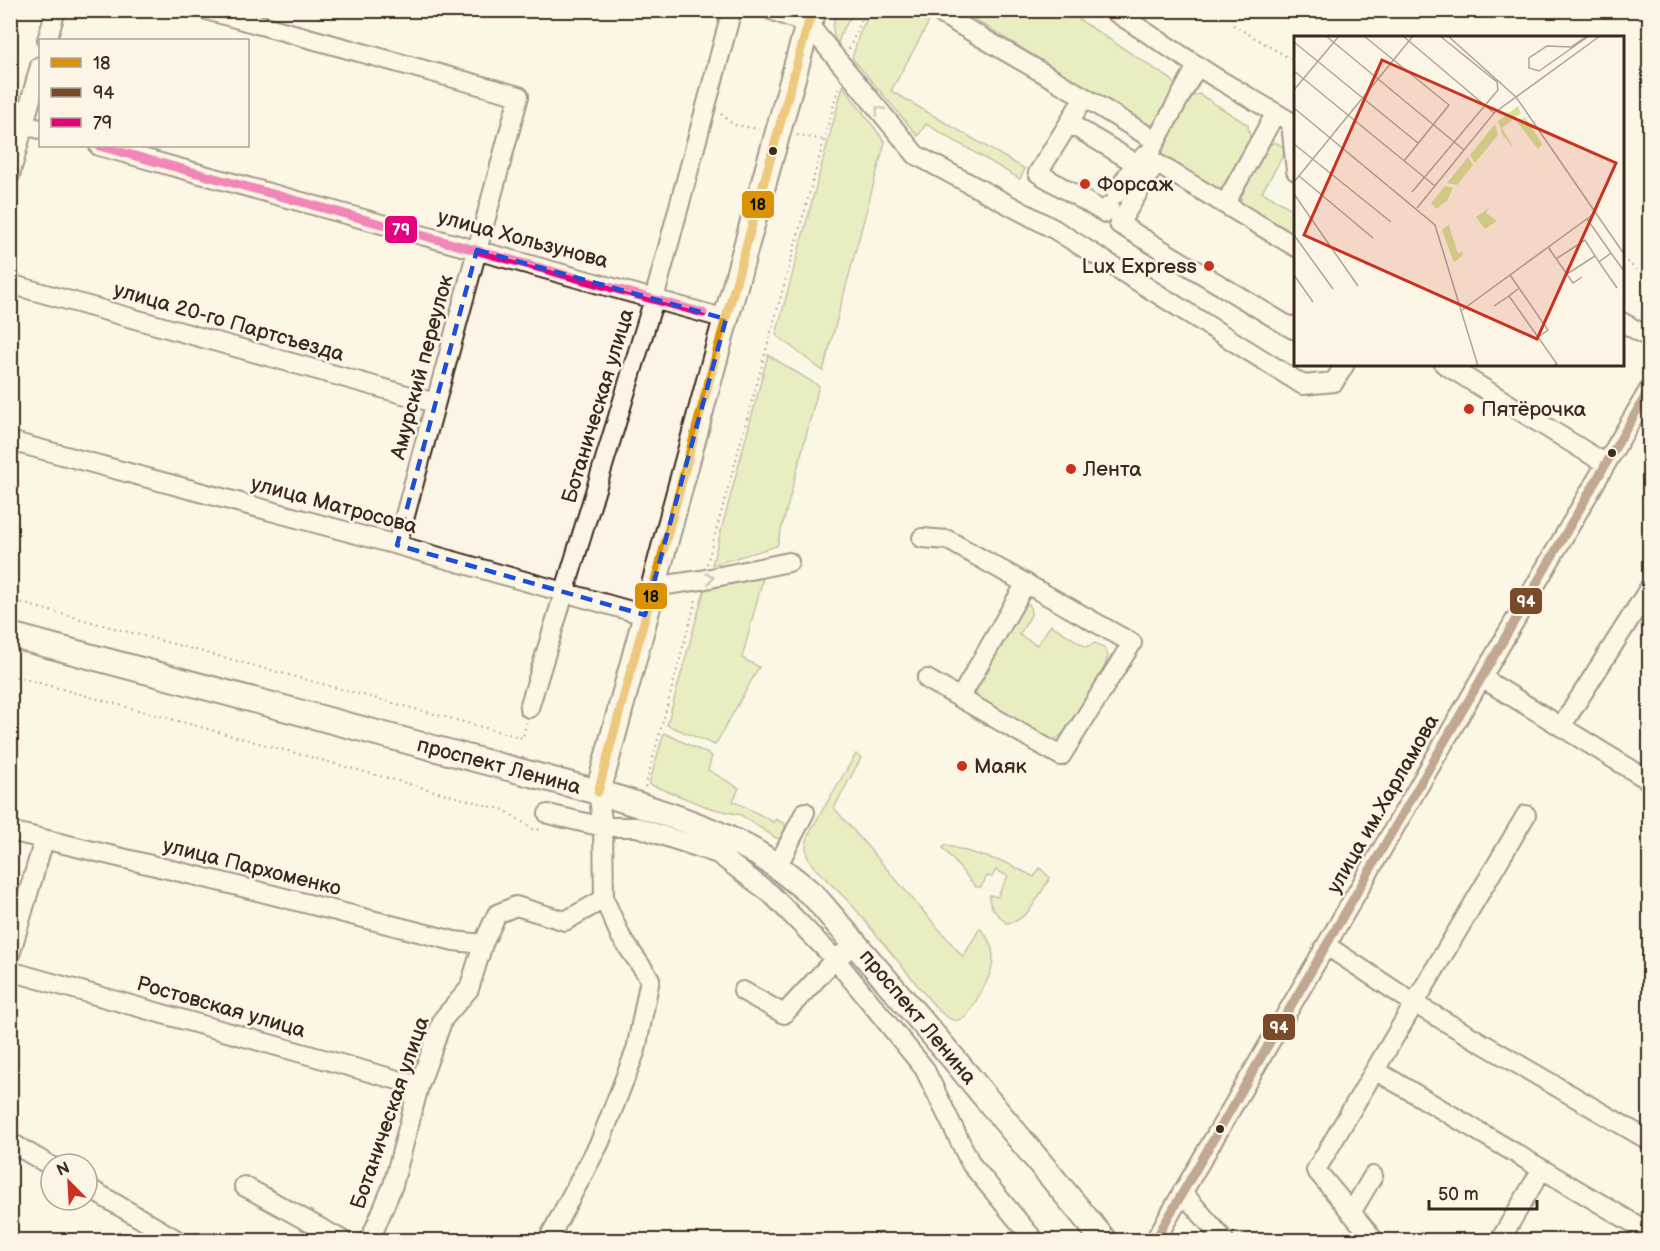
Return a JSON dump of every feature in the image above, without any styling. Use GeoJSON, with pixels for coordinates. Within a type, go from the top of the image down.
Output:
{"type":"FeatureCollection","features":[{"type":"Feature","properties":{"kind":"main road"},"geometry":{"type":"LineString","coordinates":[[598,792],[726,319],[812,17]]}},
{"type":"Feature","properties":{"kind":"main road","name":"проспект Ленина"},"geometry":{"type":"LineString","coordinates":[[10,635],[598,792],[713,831],[749,848],[814,896],[1104,1240]]}},
{"type":"Feature","properties":{"kind":"street"},"geometry":{"type":"LineString","coordinates":[[47,39],[56,10]]}},
{"type":"Feature","properties":{"kind":"street","name":"Амурский переулок"},"geometry":{"type":"LineString","coordinates":[[206,10],[519,96],[397,545]]}},
{"type":"Feature","properties":{"kind":"street","name":"Ботаническая улица"},"geometry":{"type":"LineString","coordinates":[[529,708],[654,299],[732,10]]}},
{"type":"Feature","properties":{"kind":"street"},"geometry":{"type":"LineString","coordinates":[[771,10],[812,17],[916,155],[1054,229],[1303,385],[1334,382],[1344,366]]}},
{"type":"Feature","properties":{"kind":"street"},"geometry":{"type":"LineString","coordinates":[[945,10],[943,15],[1156,141]]}},
{"type":"Feature","properties":{"kind":"street"},"geometry":{"type":"LineString","coordinates":[[1112,10],[1287,121],[1294,160]]}},
{"type":"Feature","properties":{"kind":"street"},"geometry":{"type":"LineString","coordinates":[[1084,97],[1038,173],[1105,213],[1135,163],[1150,152],[1197,66]]}},
{"type":"Feature","properties":{"kind":"street"},"geometry":{"type":"LineString","coordinates":[[10,174],[39,70]]}},
{"type":"Feature","properties":{"kind":"street"},"geometry":{"type":"LineString","coordinates":[[1225,204],[1287,121]]}},
{"type":"Feature","properties":{"kind":"street"},"geometry":{"type":"LineString","coordinates":[[1069,123],[1135,163]]}},
{"type":"Feature","properties":{"kind":"street","name":"улица Хользунова"},"geometry":{"type":"LineString","coordinates":[[103,147],[726,319]]}},
{"type":"Feature","properties":{"kind":"street"},"geometry":{"type":"LineString","coordinates":[[1294,246],[1156,163],[1119,224],[1293,330],[1294,328]]}},
{"type":"Feature","properties":{"kind":"street","name":"улица 20-го Партсъезда"},"geometry":{"type":"LineString","coordinates":[[10,284],[435,403]]}},
{"type":"Feature","properties":{"kind":"street"},"geometry":{"type":"LineString","coordinates":[[1624,323],[1650,338]]}},
{"type":"Feature","properties":{"kind":"street"},"geometry":{"type":"LineString","coordinates":[[1447,366],[1606,464]]}},
{"type":"Feature","properties":{"kind":"street","name":"улица им.Харламова"},"geometry":{"type":"LineString","coordinates":[[1155,1240],[1606,464],[1644,411],[1650,388]]}},
{"type":"Feature","properties":{"kind":"street","name":"улица Матросова"},"geometry":{"type":"LineString","coordinates":[[10,441],[397,545],[645,615]]}},
{"type":"Feature","properties":{"kind":"street"},"geometry":{"type":"LineString","coordinates":[[922,538],[948,540],[1132,643],[1062,756],[927,679]]}},
{"type":"Feature","properties":{"kind":"street"},"geometry":{"type":"LineString","coordinates":[[652,587],[701,580],[789,562]]}},
{"type":"Feature","properties":{"kind":"street"},"geometry":{"type":"LineString","coordinates":[[960,698],[1026,583]]}},
{"type":"Feature","properties":{"kind":"street"},"geometry":{"type":"LineString","coordinates":[[1561,727],[1650,587]]}},
{"type":"Feature","properties":{"kind":"street"},"geometry":{"type":"LineString","coordinates":[[1482,678],[1650,781]]}},
{"type":"Feature","properties":{"kind":"street"},"geometry":{"type":"LineString","coordinates":[[548,1240],[600,1142],[636,1050],[650,979],[621,937],[604,899],[603,827],[598,792]]}},
{"type":"Feature","properties":{"kind":"street"},"geometry":{"type":"LineString","coordinates":[[771,894],[783,872],[805,812]]}},
{"type":"Feature","properties":{"kind":"street"},"geometry":{"type":"LineString","coordinates":[[1374,1240],[1316,1170],[1526,815]]}},
{"type":"Feature","properties":{"kind":"street"},"geometry":{"type":"LineString","coordinates":[[546,818],[603,827],[637,826],[718,854],[771,894],[835,959],[924,1068],[971,1164],[1034,1240]]}},
{"type":"Feature","properties":{"kind":"street","name":"улица Пархоменко"},"geometry":{"type":"LineString","coordinates":[[10,831],[454,941],[483,944]]}},
{"type":"Feature","properties":{"kind":"street"},"geometry":{"type":"LineString","coordinates":[[10,955],[44,840]]}},
{"type":"Feature","properties":{"kind":"street","name":"Ботаническая улица"},"geometry":{"type":"LineString","coordinates":[[370,1240],[393,1185],[419,1086],[443,1020],[469,989],[483,944],[497,914],[516,906],[565,921],[604,899]]}},
{"type":"Feature","properties":{"kind":"street"},"geometry":{"type":"LineString","coordinates":[[742,991],[784,1014],[835,959],[856,944]]}},
{"type":"Feature","properties":{"kind":"street"},"geometry":{"type":"LineString","coordinates":[[1327,946],[1414,1004],[1650,1142]]}},
{"type":"Feature","properties":{"kind":"street","name":"Ростовская улица"},"geometry":{"type":"LineString","coordinates":[[10,971],[419,1086]]}},
{"type":"Feature","properties":{"kind":"street"},"geometry":{"type":"LineString","coordinates":[[1375,1070],[1650,1233]]}},
{"type":"Feature","properties":{"kind":"street"},"geometry":{"type":"LineString","coordinates":[[10,1142],[39,1159]]}},
{"type":"Feature","properties":{"kind":"street"},"geometry":{"type":"LineString","coordinates":[[1500,1240],[1542,1169]]}},
{"type":"Feature","properties":{"kind":"street"},"geometry":{"type":"LineString","coordinates":[[1351,1213],[1373,1176]]}},
{"type":"Feature","properties":{"kind":"street"},"geometry":{"type":"LineString","coordinates":[[244,1186],[342,1240]]}},
{"type":"Feature","properties":{"kind":"street"},"geometry":{"type":"LineString","coordinates":[[1182,1192],[1224,1240]]}},
{"type":"Feature","properties":{"kind":"street"},"geometry":{"type":"LineString","coordinates":[[99,1194],[177,1240]]}},
{"type":"Feature","properties":{"kind":"path"},"geometry":{"type":"LineString","coordinates":[[848,52],[866,10]]}},
{"type":"Feature","properties":{"kind":"path"},"geometry":{"type":"LineString","coordinates":[[1233,25],[1294,61]]}},
{"type":"Feature","properties":{"kind":"path"},"geometry":{"type":"LineString","coordinates":[[705,569],[841,77]]}},
{"type":"Feature","properties":{"kind":"path"},"geometry":{"type":"LineString","coordinates":[[1624,259],[1650,280]]}},
{"type":"Feature","properties":{"kind":"path"},"geometry":{"type":"LineString","coordinates":[[645,787],[699,587]]}},
{"type":"Feature","properties":{"kind":"path"},"geometry":{"type":"LineString","coordinates":[[10,600],[523,738]]}},
{"type":"Feature","properties":{"kind":"path"},"geometry":{"type":"LineString","coordinates":[[10,675],[501,810],[535,830],[540,831],[546,818]]}},
{"type":"Feature","properties":{"kind":"highlighted area"},"geometry":{"type":"Polygon","coordinates":[[[477,250],[726,319],[645,615],[397,545],[477,250]]]}},
{"type":"Feature","properties":{"kind":"green space"},"geometry":{"type":"Polygon","coordinates":[[[873,10],[935,11],[891,91],[1025,169],[1020,179],[926,124],[918,136],[852,58],[861,29],[873,10]]]}},
{"type":"Feature","properties":{"kind":"green space"},"geometry":{"type":"Polygon","coordinates":[[[838,11],[854,11],[841,33],[838,44],[833,28],[838,11]]]}},
{"type":"Feature","properties":{"kind":"green space"},"geometry":{"type":"Polygon","coordinates":[[[964,11],[1066,11],[1172,80],[1176,87],[1159,122],[1147,125],[964,11]]]}},
{"type":"Feature","properties":{"kind":"green space"},"geometry":{"type":"Polygon","coordinates":[[[843,86],[885,142],[823,371],[776,335],[843,86]]]}},
{"type":"Feature","properties":{"kind":"green space"},"geometry":{"type":"Polygon","coordinates":[[[1199,94],[1248,125],[1250,139],[1223,186],[1213,189],[1154,153],[1187,97],[1199,94]]]}},
{"type":"Feature","properties":{"kind":"green space"},"geometry":{"type":"Polygon","coordinates":[[[1275,142],[1287,149],[1262,192],[1294,210],[1294,237],[1241,205],[1241,192],[1266,147],[1275,142]]]}},
{"type":"Feature","properties":{"kind":"green space"},"geometry":{"type":"Polygon","coordinates":[[[768,355],[819,386],[777,546],[712,565],[768,355]]]}},
{"type":"Feature","properties":{"kind":"green space"},"geometry":{"type":"Polygon","coordinates":[[[763,578],[742,658],[759,667],[715,745],[667,725],[705,588],[763,578]]]}},
{"type":"Feature","properties":{"kind":"green space"},"geometry":{"type":"Polygon","coordinates":[[[1023,602],[1030,605],[1031,615],[1019,635],[1037,645],[1051,625],[1086,647],[1095,643],[1104,647],[1108,656],[1103,671],[1066,730],[1056,739],[1041,740],[983,703],[975,691],[978,675],[1023,602]]]}},
{"type":"Feature","properties":{"kind":"green space"},"geometry":{"type":"Polygon","coordinates":[[[664,733],[712,756],[708,770],[739,788],[733,801],[774,822],[776,819],[785,824],[785,835],[782,839],[776,838],[741,815],[710,808],[649,784],[664,733]]]}},
{"type":"Feature","properties":{"kind":"green space"},"geometry":{"type":"Polygon","coordinates":[[[856,754],[861,758],[834,808],[963,957],[980,928],[988,939],[993,962],[990,973],[966,1017],[962,1019],[950,1019],[937,1009],[852,905],[814,867],[807,856],[806,845],[809,833],[856,754]]]}},
{"type":"Feature","properties":{"kind":"green space"},"geometry":{"type":"Polygon","coordinates":[[[945,845],[1007,863],[1034,877],[1040,868],[1050,878],[1027,913],[1014,922],[1006,923],[994,910],[989,899],[990,895],[997,897],[1008,876],[996,870],[992,877],[987,876],[981,887],[976,887],[943,848],[945,845]]]}},
{"type":"Feature","properties":{"kind":"transit line","name":"18"},"geometry":{"type":"LineString","coordinates":[[598,792],[720,340],[808,24],[815,10]]}},
{"type":"Feature","properties":{"kind":"transit line","name":"79"},"geometry":{"type":"LineString","coordinates":[[103,147],[703,313]]}},
{"type":"Feature","properties":{"kind":"transit line","name":"94"},"geometry":{"type":"LineString","coordinates":[[1155,1240],[1650,388]]}},
{"type":"Feature","properties":{"kind":"place","name":"Форсаж"},"geometry":{"type":"Point","coordinates":[1085,184]}},
{"type":"Feature","properties":{"kind":"place","name":"Lux Express"},"geometry":{"type":"Point","coordinates":[1209,266]}},
{"type":"Feature","properties":{"kind":"place","name":"Пятёрочка"},"geometry":{"type":"Point","coordinates":[1469,409]}},
{"type":"Feature","properties":{"kind":"place","name":"Лента"},"geometry":{"type":"Point","coordinates":[1071,469]}},
{"type":"Feature","properties":{"kind":"place","name":"Маяк"},"geometry":{"type":"Point","coordinates":[962,766]}}]}
